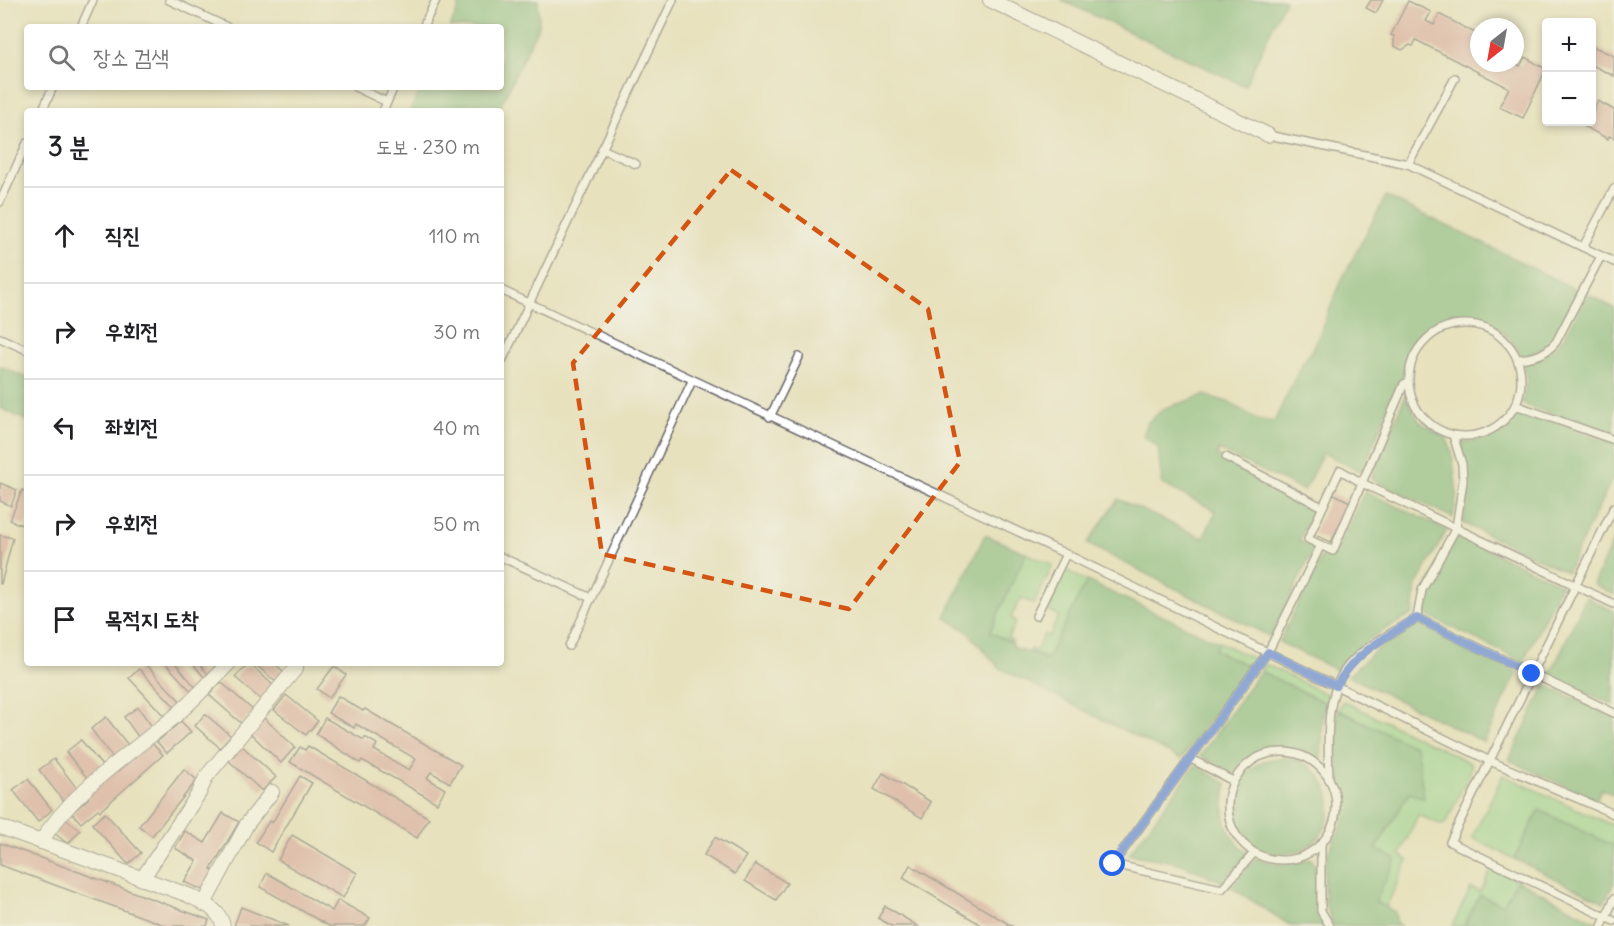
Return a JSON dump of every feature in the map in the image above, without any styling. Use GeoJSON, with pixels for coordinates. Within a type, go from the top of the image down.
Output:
{"type":"FeatureCollection","features":[{"type":"Feature","properties":{"kind":"street"},"geometry":{"type":"LineString","coordinates":[[990,0],[1268,135]]}},
{"type":"Feature","properties":{"kind":"street"},"geometry":{"type":"LineString","coordinates":[[41,842],[52,823],[93,783],[175,716],[226,666]]}},
{"type":"Feature","properties":{"kind":"street"},"geometry":{"type":"LineString","coordinates":[[142,879],[199,793],[206,777],[296,666]]}},
{"type":"Feature","properties":{"kind":"street"},"geometry":{"type":"LineString","coordinates":[[204,904],[247,824],[272,792]]}},
{"type":"Feature","properties":{"kind":"street"},"geometry":{"type":"LineString","coordinates":[[0,827],[204,904],[222,919],[223,926]]}},
{"type":"Feature","properties":{"kind":"lane"},"geometry":{"type":"LineString","coordinates":[[82,24],[93,0]]}},
{"type":"Feature","properties":{"kind":"lane"},"geometry":{"type":"LineString","coordinates":[[169,0],[221,24]]}},
{"type":"Feature","properties":{"kind":"lane"},"geometry":{"type":"LineString","coordinates":[[504,356],[673,0]]}},
{"type":"Feature","properties":{"kind":"lane"},"geometry":{"type":"LineString","coordinates":[[424,24],[435,1]]}},
{"type":"Feature","properties":{"kind":"lane"},"geometry":{"type":"LineString","coordinates":[[1408,165],[1455,78]]}},
{"type":"Feature","properties":{"kind":"lane"},"geometry":{"type":"LineString","coordinates":[[43,108],[52,90]]}},
{"type":"Feature","properties":{"kind":"lane"},"geometry":{"type":"LineString","coordinates":[[361,90],[387,102]]}},
{"type":"Feature","properties":{"kind":"lane"},"geometry":{"type":"LineString","coordinates":[[384,108],[393,90]]}},
{"type":"Feature","properties":{"kind":"lane"},"geometry":{"type":"LineString","coordinates":[[1268,135],[1408,165],[1614,262]]}},
{"type":"Feature","properties":{"kind":"lane"},"geometry":{"type":"LineString","coordinates":[[602,149],[636,164]]}},
{"type":"Feature","properties":{"kind":"lane"},"geometry":{"type":"LineString","coordinates":[[0,202],[24,150]]}},
{"type":"Feature","properties":{"kind":"lane"},"geometry":{"type":"LineString","coordinates":[[1583,247],[1614,189]]}},
{"type":"Feature","properties":{"kind":"lane"},"geometry":{"type":"LineString","coordinates":[[1519,359],[1543,354],[1556,342],[1601,256]]}},
{"type":"Feature","properties":{"kind":"lane"},"geometry":{"type":"LineString","coordinates":[[504,291],[1066,554],[1490,761],[1614,814]]}},
{"type":"Feature","properties":{"kind":"lane"},"geometry":{"type":"LineString","coordinates":[[1471,323],[1497,333],[1507,341],[1519,359],[1522,381],[1515,405],[1508,417],[1493,430],[1472,436],[1452,435],[1434,428],[1424,419],[1413,402],[1408,383],[1412,358],[1422,342],[1438,330],[1451,325],[1471,323]]}},
{"type":"Feature","properties":{"kind":"lane"},"geometry":{"type":"LineString","coordinates":[[0,338],[24,349]]}},
{"type":"Feature","properties":{"kind":"lane"},"geometry":{"type":"LineString","coordinates":[[770,417],[799,357]]}},
{"type":"Feature","properties":{"kind":"lane"},"geometry":{"type":"LineString","coordinates":[[568,646],[692,381]]}},
{"type":"Feature","properties":{"kind":"lane"},"geometry":{"type":"LineString","coordinates":[[1408,383],[1404,384],[1364,484],[1334,551],[1308,539],[1340,470],[1364,484],[1614,604]]}},
{"type":"Feature","properties":{"kind":"lane"},"geometry":{"type":"LineString","coordinates":[[1515,405],[1614,440]]}},
{"type":"Feature","properties":{"kind":"lane"},"geometry":{"type":"LineString","coordinates":[[1329,779],[1329,718],[1336,686],[1348,665],[1374,645],[1417,618],[1422,590],[1456,528],[1463,480],[1462,464],[1452,435]]}},
{"type":"Feature","properties":{"kind":"lane"},"geometry":{"type":"LineString","coordinates":[[1226,457],[1322,507]]}},
{"type":"Feature","properties":{"kind":"lane"},"geometry":{"type":"LineString","coordinates":[[1614,507],[1450,842],[1614,921]]}},
{"type":"Feature","properties":{"kind":"lane"},"geometry":{"type":"LineString","coordinates":[[1254,853],[1222,889],[1113,864],[1268,652],[1321,545]]}},
{"type":"Feature","properties":{"kind":"lane"},"geometry":{"type":"LineString","coordinates":[[1036,616],[1066,554]]}},
{"type":"Feature","properties":{"kind":"lane"},"geometry":{"type":"LineString","coordinates":[[504,558],[591,598]]}},
{"type":"Feature","properties":{"kind":"lane"},"geometry":{"type":"LineString","coordinates":[[1417,618],[1614,713]]}},
{"type":"Feature","properties":{"kind":"lane"},"geometry":{"type":"LineString","coordinates":[[1282,751],[1301,755],[1317,764],[1329,779],[1336,797],[1332,831],[1321,845],[1305,856],[1287,861],[1272,860],[1254,853],[1239,841],[1230,824],[1227,804],[1233,781],[1240,770],[1263,754],[1282,751]]}},
{"type":"Feature","properties":{"kind":"lane"},"geometry":{"type":"LineString","coordinates":[[1191,759],[1233,781]]}},
{"type":"Feature","properties":{"kind":"lane"},"geometry":{"type":"LineString","coordinates":[[1321,845],[1321,910],[1330,926]]}},
{"type":"Feature","properties":{"kind":"lane"},"geometry":{"type":"LineString","coordinates":[[1602,926],[1614,898]]}},
{"type":"Feature","properties":{"kind":"highlighted area"},"geometry":{"type":"Polygon","coordinates":[[[731,170],[928,309],[960,462],[849,609],[602,554],[573,363],[731,170]]]}},
{"type":"Feature","properties":{"kind":"green space"},"geometry":{"type":"Polygon","coordinates":[[[462,0],[538,0],[539,25],[499,108],[411,108],[420,90],[504,90],[504,24],[451,24],[462,0]]]}},
{"type":"Feature","properties":{"kind":"green space"},"geometry":{"type":"Polygon","coordinates":[[[1061,0],[1285,0],[1245,86],[1061,0]]]}},
{"type":"Feature","properties":{"kind":"green space"},"geometry":{"type":"Polygon","coordinates":[[[1386,196],[1580,291],[1565,323],[1552,341],[1544,348],[1522,357],[1509,338],[1492,325],[1474,319],[1455,320],[1437,326],[1421,338],[1409,356],[1403,378],[1399,381],[1362,472],[1323,453],[1304,491],[1219,450],[1217,456],[1316,507],[1299,541],[1314,548],[1271,637],[1087,544],[1118,499],[1203,538],[1216,511],[1162,484],[1158,447],[1143,436],[1148,422],[1165,408],[1205,395],[1228,402],[1257,419],[1274,422],[1301,366],[1314,347],[1343,277],[1386,196]]]}},
{"type":"Feature","properties":{"kind":"green space"},"geometry":{"type":"Polygon","coordinates":[[[1587,294],[1614,308],[1614,436],[1522,404],[1527,382],[1524,363],[1537,359],[1556,345],[1570,328],[1587,294]]]}},
{"type":"Feature","properties":{"kind":"green space"},"geometry":{"type":"Polygon","coordinates":[[[0,366],[24,377],[24,420],[0,408],[0,366]]]}},
{"type":"Feature","properties":{"kind":"green space"},"geometry":{"type":"Polygon","coordinates":[[[1405,396],[1420,422],[1447,439],[1452,452],[1457,494],[1453,518],[1371,479],[1405,396]]]}},
{"type":"Feature","properties":{"kind":"green space"},"geometry":{"type":"Polygon","coordinates":[[[1519,409],[1614,443],[1614,475],[1567,572],[1463,523],[1466,472],[1460,442],[1478,440],[1494,434],[1508,424],[1519,409]]]}},
{"type":"Feature","properties":{"kind":"green space"},"geometry":{"type":"Polygon","coordinates":[[[1365,491],[1447,530],[1416,586],[1413,614],[1362,645],[1338,671],[1279,642],[1324,551],[1334,555],[1365,491]]]}},
{"type":"Feature","properties":{"kind":"green space"},"geometry":{"type":"Polygon","coordinates":[[[985,535],[1026,553],[990,632],[1012,643],[1014,648],[1047,659],[1087,581],[1219,642],[1215,650],[1250,667],[1181,759],[999,668],[968,632],[945,617],[985,535]]]}},
{"type":"Feature","properties":{"kind":"green space"},"geometry":{"type":"Polygon","coordinates":[[[1456,535],[1561,584],[1523,662],[1424,614],[1427,587],[1456,535]]]}},
{"type":"Feature","properties":{"kind":"green space"},"geometry":{"type":"Polygon","coordinates":[[[1614,539],[1614,595],[1593,584],[1614,539]]]}},
{"type":"Feature","properties":{"kind":"green space"},"geometry":{"type":"Polygon","coordinates":[[[1026,553],[1053,565],[1034,604],[1021,598],[1011,618],[1016,621],[1008,638],[1013,641],[1012,643],[990,632],[1026,553]]]}},
{"type":"Feature","properties":{"kind":"green space"},"geometry":{"type":"Polygon","coordinates":[[[1065,570],[1087,581],[1047,659],[1029,651],[1030,649],[1036,651],[1044,634],[1049,636],[1059,616],[1045,609],[1065,570]]]}},
{"type":"Feature","properties":{"kind":"green space"},"geometry":{"type":"Polygon","coordinates":[[[1586,597],[1614,611],[1614,705],[1549,677],[1586,597]]]}},
{"type":"Feature","properties":{"kind":"green space"},"geometry":{"type":"Polygon","coordinates":[[[1419,624],[1518,672],[1484,742],[1348,676],[1377,649],[1419,624]]]}},
{"type":"Feature","properties":{"kind":"green space"},"geometry":{"type":"Polygon","coordinates":[[[1219,642],[1256,660],[1250,667],[1214,650],[1219,642]]]}},
{"type":"Feature","properties":{"kind":"green space"},"geometry":{"type":"Polygon","coordinates":[[[1265,664],[1331,696],[1327,704],[1260,671],[1265,664]]]}},
{"type":"Feature","properties":{"kind":"green space"},"geometry":{"type":"Polygon","coordinates":[[[1260,671],[1327,704],[1323,716],[1321,762],[1300,751],[1271,749],[1253,755],[1233,774],[1200,756],[1260,671]]]}},
{"type":"Feature","properties":{"kind":"green space"},"geometry":{"type":"Polygon","coordinates":[[[1545,685],[1614,717],[1614,795],[1601,789],[1596,801],[1509,760],[1545,685]]]}},
{"type":"Feature","properties":{"kind":"green space"},"geometry":{"type":"Polygon","coordinates":[[[1343,701],[1471,763],[1472,768],[1446,823],[1442,825],[1418,815],[1400,855],[1408,860],[1386,907],[1375,902],[1376,849],[1409,792],[1424,798],[1416,747],[1338,710],[1343,701]]]}},
{"type":"Feature","properties":{"kind":"green space"},"geometry":{"type":"Polygon","coordinates":[[[1338,710],[1416,747],[1424,798],[1409,793],[1376,849],[1396,859],[1375,902],[1395,912],[1397,924],[1401,926],[1334,926],[1327,909],[1324,889],[1325,868],[1344,815],[1343,789],[1334,736],[1338,710]]]}},
{"type":"Feature","properties":{"kind":"green space"},"geometry":{"type":"Polygon","coordinates":[[[1282,758],[1300,761],[1316,772],[1327,788],[1330,806],[1327,824],[1316,840],[1300,851],[1282,854],[1264,851],[1248,840],[1237,824],[1234,806],[1237,788],[1248,772],[1264,761],[1282,758]]]}},
{"type":"Feature","properties":{"kind":"green space"},"geometry":{"type":"Polygon","coordinates":[[[1195,765],[1227,784],[1224,804],[1226,822],[1234,839],[1248,853],[1223,882],[1179,863],[1129,854],[1195,765]]]}},
{"type":"Feature","properties":{"kind":"green space"},"geometry":{"type":"Polygon","coordinates":[[[1503,775],[1614,826],[1614,846],[1539,810],[1514,859],[1472,838],[1503,775]]]}},
{"type":"Feature","properties":{"kind":"green space"},"geometry":{"type":"Polygon","coordinates":[[[1539,810],[1614,846],[1614,883],[1604,902],[1514,859],[1539,810]]]}},
{"type":"Feature","properties":{"kind":"green space"},"geometry":{"type":"Polygon","coordinates":[[[1256,858],[1283,864],[1311,859],[1315,864],[1318,912],[1325,926],[1291,926],[1231,887],[1256,858]]]}},
{"type":"Feature","properties":{"kind":"green space"},"geometry":{"type":"Polygon","coordinates":[[[1493,867],[1517,880],[1503,905],[1480,895],[1464,926],[1452,926],[1471,888],[1480,892],[1493,867]]]}},
{"type":"Feature","properties":{"kind":"green space"},"geometry":{"type":"Polygon","coordinates":[[[1517,880],[1598,922],[1596,926],[1464,926],[1480,895],[1503,905],[1517,880]]]}},
{"type":"Feature","properties":{"kind":"building"},"geometry":{"type":"Polygon","coordinates":[[[1371,0],[1383,0],[1376,13],[1366,8],[1371,0]]]}},
{"type":"Feature","properties":{"kind":"building"},"geometry":{"type":"Polygon","coordinates":[[[1408,1],[1431,12],[1426,21],[1434,25],[1439,14],[1470,30],[1470,68],[1416,40],[1413,46],[1410,45],[1402,50],[1394,46],[1394,36],[1391,35],[1408,1]]]}},
{"type":"Feature","properties":{"kind":"building"},"geometry":{"type":"Polygon","coordinates":[[[1596,48],[1614,56],[1614,76],[1596,67],[1596,48]]]}},
{"type":"Feature","properties":{"kind":"building"},"geometry":{"type":"Polygon","coordinates":[[[1525,57],[1542,67],[1542,78],[1523,118],[1499,107],[1509,88],[1478,72],[1524,72],[1525,57]]]}},
{"type":"Feature","properties":{"kind":"building"},"geometry":{"type":"Polygon","coordinates":[[[1598,101],[1614,110],[1614,138],[1609,136],[1608,139],[1585,127],[1596,126],[1598,101]]]}},
{"type":"Feature","properties":{"kind":"building"},"geometry":{"type":"Polygon","coordinates":[[[0,483],[17,490],[11,506],[0,501],[0,483]]]}},
{"type":"Feature","properties":{"kind":"building"},"geometry":{"type":"Polygon","coordinates":[[[22,490],[24,491],[24,526],[10,520],[22,490]]]}},
{"type":"Feature","properties":{"kind":"building"},"geometry":{"type":"Polygon","coordinates":[[[1332,493],[1350,502],[1331,542],[1313,534],[1332,493]]]}},
{"type":"Feature","properties":{"kind":"building"},"geometry":{"type":"Polygon","coordinates":[[[0,535],[13,538],[1,584],[0,584],[0,535]]]}},
{"type":"Feature","properties":{"kind":"building"},"geometry":{"type":"Polygon","coordinates":[[[147,666],[168,666],[192,692],[181,702],[147,666]]]}},
{"type":"Feature","properties":{"kind":"building"},"geometry":{"type":"Polygon","coordinates":[[[178,666],[195,666],[206,679],[196,688],[178,666]]]}},
{"type":"Feature","properties":{"kind":"building"},"geometry":{"type":"Polygon","coordinates":[[[201,666],[217,666],[208,674],[201,666]]]}},
{"type":"Feature","properties":{"kind":"building"},"geometry":{"type":"Polygon","coordinates":[[[246,666],[252,666],[274,686],[261,700],[235,677],[246,666]]]}},
{"type":"Feature","properties":{"kind":"building"},"geometry":{"type":"Polygon","coordinates":[[[257,666],[277,666],[284,672],[276,682],[257,666]]]}},
{"type":"Feature","properties":{"kind":"building"},"geometry":{"type":"Polygon","coordinates":[[[334,666],[346,675],[329,698],[317,689],[334,666]]]}},
{"type":"Feature","properties":{"kind":"building"},"geometry":{"type":"Polygon","coordinates":[[[139,669],[176,708],[166,718],[129,678],[139,669]]]}},
{"type":"Feature","properties":{"kind":"building"},"geometry":{"type":"Polygon","coordinates":[[[221,682],[254,711],[242,724],[209,695],[221,682]]]}},
{"type":"Feature","properties":{"kind":"building"},"geometry":{"type":"Polygon","coordinates":[[[286,695],[318,721],[306,735],[274,710],[286,695]]]}},
{"type":"Feature","properties":{"kind":"building"},"geometry":{"type":"Polygon","coordinates":[[[338,696],[363,711],[365,709],[461,765],[450,783],[431,772],[427,778],[445,789],[437,803],[362,760],[360,763],[316,734],[325,718],[364,740],[365,737],[377,744],[374,750],[409,770],[416,759],[356,724],[354,728],[328,713],[338,696]]]}},
{"type":"Feature","properties":{"kind":"building"},"geometry":{"type":"Polygon","coordinates":[[[138,707],[153,728],[139,738],[124,717],[138,707]]]}},
{"type":"Feature","properties":{"kind":"building"},"geometry":{"type":"Polygon","coordinates":[[[205,714],[231,736],[220,748],[195,726],[205,714]]]}},
{"type":"Feature","properties":{"kind":"building"},"geometry":{"type":"Polygon","coordinates":[[[106,717],[128,745],[112,757],[91,729],[106,717]]]}},
{"type":"Feature","properties":{"kind":"building"},"geometry":{"type":"Polygon","coordinates":[[[263,717],[295,747],[281,763],[249,732],[263,717]]]}},
{"type":"Feature","properties":{"kind":"building"},"geometry":{"type":"Polygon","coordinates":[[[181,721],[191,732],[167,753],[157,742],[181,721]]]}},
{"type":"Feature","properties":{"kind":"building"},"geometry":{"type":"Polygon","coordinates":[[[81,740],[103,767],[88,779],[66,752],[81,740]]]}},
{"type":"Feature","properties":{"kind":"building"},"geometry":{"type":"Polygon","coordinates":[[[149,740],[163,755],[100,811],[98,809],[81,823],[72,813],[89,798],[86,796],[149,740]]]}},
{"type":"Feature","properties":{"kind":"building"},"geometry":{"type":"Polygon","coordinates":[[[242,746],[276,777],[262,791],[229,761],[242,746]]]}},
{"type":"Feature","properties":{"kind":"building"},"geometry":{"type":"Polygon","coordinates":[[[308,746],[429,818],[417,838],[290,762],[300,747],[305,750],[308,746]]]}},
{"type":"Feature","properties":{"kind":"building"},"geometry":{"type":"Polygon","coordinates":[[[54,759],[80,792],[65,803],[39,770],[54,759]]]}},
{"type":"Feature","properties":{"kind":"building"},"geometry":{"type":"Polygon","coordinates":[[[184,769],[197,780],[152,836],[139,826],[184,769]]]}},
{"type":"Feature","properties":{"kind":"building"},"geometry":{"type":"Polygon","coordinates":[[[883,773],[931,802],[922,818],[874,789],[883,773]]]}},
{"type":"Feature","properties":{"kind":"building"},"geometry":{"type":"Polygon","coordinates":[[[300,776],[312,783],[271,852],[256,842],[269,821],[272,823],[300,776]]]}},
{"type":"Feature","properties":{"kind":"building"},"geometry":{"type":"Polygon","coordinates":[[[28,779],[52,810],[38,822],[13,790],[28,779]]]}},
{"type":"Feature","properties":{"kind":"building"},"geometry":{"type":"Polygon","coordinates":[[[105,813],[141,853],[128,864],[92,824],[105,813]]]}},
{"type":"Feature","properties":{"kind":"building"},"geometry":{"type":"Polygon","coordinates":[[[223,813],[239,822],[211,869],[216,872],[205,891],[184,882],[197,861],[175,848],[185,831],[205,843],[223,813]]]}},
{"type":"Feature","properties":{"kind":"building"},"geometry":{"type":"Polygon","coordinates":[[[64,818],[80,830],[68,844],[53,832],[64,818]]]}},
{"type":"Feature","properties":{"kind":"building"},"geometry":{"type":"Polygon","coordinates":[[[292,835],[357,873],[343,898],[278,860],[292,835]]]}},
{"type":"Feature","properties":{"kind":"building"},"geometry":{"type":"Polygon","coordinates":[[[715,837],[746,856],[735,874],[704,855],[715,837]]]}},
{"type":"Feature","properties":{"kind":"building"},"geometry":{"type":"Polygon","coordinates":[[[0,843],[209,920],[207,926],[167,926],[0,865],[0,843]]]}},
{"type":"Feature","properties":{"kind":"building"},"geometry":{"type":"Polygon","coordinates":[[[755,864],[787,883],[776,900],[745,881],[755,864]]]}},
{"type":"Feature","properties":{"kind":"building"},"geometry":{"type":"Polygon","coordinates":[[[910,865],[1012,926],[983,926],[903,878],[910,865]]]}},
{"type":"Feature","properties":{"kind":"building"},"geometry":{"type":"Polygon","coordinates":[[[267,873],[332,911],[338,900],[370,918],[365,926],[329,926],[260,887],[267,873]]]}},
{"type":"Feature","properties":{"kind":"building"},"geometry":{"type":"Polygon","coordinates":[[[885,906],[918,926],[891,926],[878,918],[885,906]]]}},
{"type":"Feature","properties":{"kind":"building"},"geometry":{"type":"Polygon","coordinates":[[[241,907],[289,926],[234,926],[241,907]]]}},
{"type":"Feature","properties":{"kind":"route"},"geometry":{"type":"LineString","coordinates":[[1113,864],[1268,652],[1336,686],[1348,665],[1374,645],[1417,618],[1532,674]]}}]}
